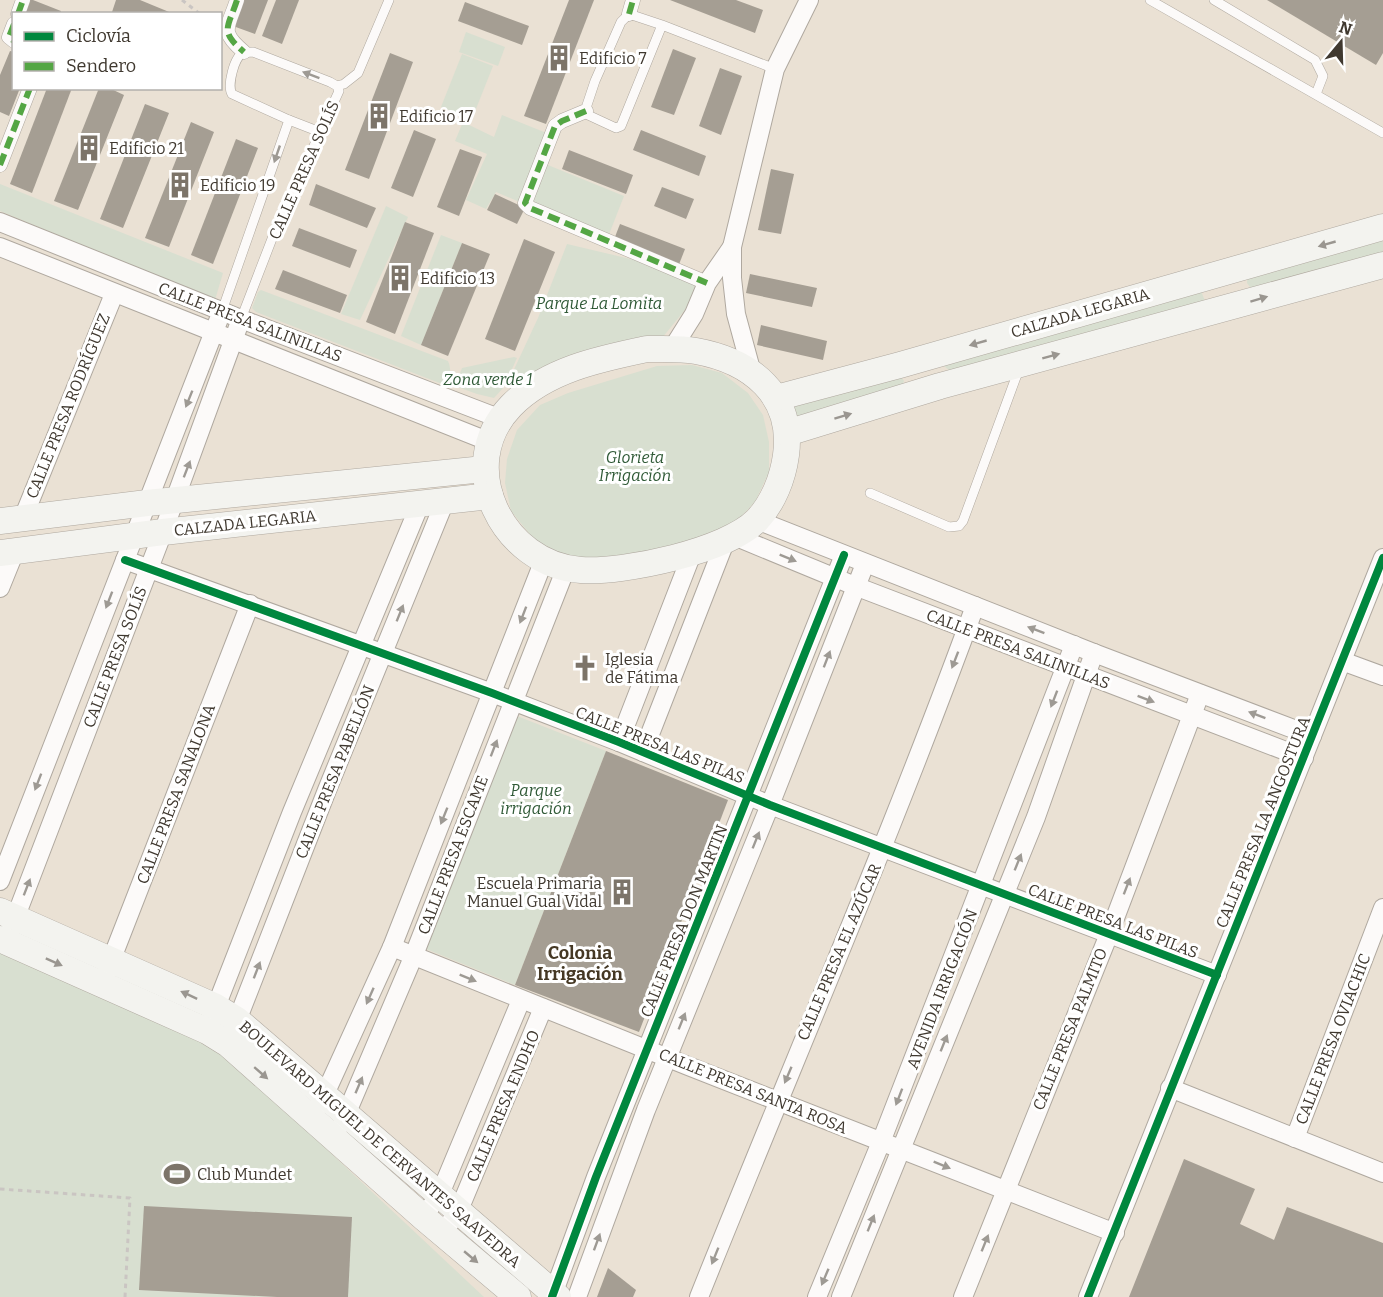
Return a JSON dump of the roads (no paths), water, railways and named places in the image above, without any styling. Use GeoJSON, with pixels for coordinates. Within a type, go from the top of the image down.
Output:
{"type":"FeatureCollection","features":[{"type":"Feature","properties":{"kind":"main road","name":"CALZADA LEGARIA"},"geometry":{"type":"LineString","coordinates":[[776,398],[1383,227]]}},
{"type":"Feature","properties":{"kind":"main road","name":"CALZADA LEGARIA"},"geometry":{"type":"LineString","coordinates":[[787,433],[940,386],[1383,265]]}},
{"type":"Feature","properties":{"kind":"main road"},"geometry":{"type":"LineString","coordinates":[[1224,273],[1232,307]]}},
{"type":"Feature","properties":{"kind":"main road"},"geometry":{"type":"LineString","coordinates":[[647,349],[672,349],[711,354],[752,373],[776,398],[783,413],[787,433],[785,462],[774,495],[757,520],[729,539],[693,551],[616,570],[596,571],[555,564],[514,537],[502,523],[490,496],[484,469],[490,442],[501,419],[524,394],[545,380],[559,373],[647,349]]}},
{"type":"Feature","properties":{"kind":"main road"},"geometry":{"type":"LineString","coordinates":[[927,357],[940,386]]}},
{"type":"Feature","properties":{"kind":"main road","name":"CALZADA LEGARIA"},"geometry":{"type":"LineString","coordinates":[[11,519],[484,469]]}},
{"type":"Feature","properties":{"kind":"main road","name":"CALZADA LEGARIA"},"geometry":{"type":"LineString","coordinates":[[8,557],[134,535],[490,496]]}},
{"type":"Feature","properties":{"kind":"main road","name":"BOULEVARD MIGUEL DE CERVANTES SAAVEDRA"},"geometry":{"type":"LineString","coordinates":[[8,914],[112,959],[227,1014],[325,1094],[560,1296]]}},
{"type":"Feature","properties":{"kind":"main road","name":"BOULEVARD MIGUEL DE CERVANTES SAAVEDRA"},"geometry":{"type":"LineString","coordinates":[[3,940],[217,1037],[315,1119],[442,1234],[518,1297]]}},
{"type":"Feature","properties":{"kind":"street"},"geometry":{"type":"LineString","coordinates":[[237,0],[227,33],[230,40],[244,52]]}},
{"type":"Feature","properties":{"kind":"street"},"geometry":{"type":"LineString","coordinates":[[629,14],[633,0]]}},
{"type":"Feature","properties":{"kind":"street"},"geometry":{"type":"LineString","coordinates":[[752,373],[736,314],[732,278],[732,248],[775,69],[809,0]]}},
{"type":"Feature","properties":{"kind":"street"},"geometry":{"type":"LineString","coordinates":[[0,165],[29,90]]}},
{"type":"Feature","properties":{"kind":"street"},"geometry":{"type":"LineString","coordinates":[[586,111],[561,121],[555,126],[525,203],[530,208],[707,283]]}},
{"type":"Feature","properties":{"kind":"street","name":"CALLE PRESA SALINILLAS"},"geometry":{"type":"LineString","coordinates":[[2,228],[501,419]]}},
{"type":"Feature","properties":{"kind":"street","name":"CALLE PRESA SALINILLAS"},"geometry":{"type":"LineString","coordinates":[[0,247],[490,442]]}},
{"type":"Feature","properties":{"kind":"street"},"geometry":{"type":"LineString","coordinates":[[672,349],[694,314],[707,283],[732,248]]}},
{"type":"Feature","properties":{"kind":"street","name":"CALLE PRESA RODRÍGUEZ"},"geometry":{"type":"LineString","coordinates":[[11,519],[114,294]]}},
{"type":"Feature","properties":{"kind":"street","name":"CALLE PRESA SOLÍS"},"geometry":{"type":"LineString","coordinates":[[0,881],[222,311]]}},
{"type":"Feature","properties":{"kind":"street","name":"CALLE PRESA SOLÍS"},"geometry":{"type":"LineString","coordinates":[[3,940],[8,914],[163,532],[242,319]]}},
{"type":"Feature","properties":{"kind":"street","name":"CALLE PRESA PABELLÓN"},"geometry":{"type":"LineString","coordinates":[[217,1037],[327,790],[445,501]]}},
{"type":"Feature","properties":{"kind":"street","name":"CALLE PRESA PABELLÓN"},"geometry":{"type":"LineString","coordinates":[[227,1014],[291,812],[420,504]]}},
{"type":"Feature","properties":{"kind":"street","name":"CALLE PRESA SALINILLAS"},"geometry":{"type":"LineString","coordinates":[[757,520],[865,564],[1312,736]]}},
{"type":"Feature","properties":{"kind":"street"},"geometry":{"type":"LineString","coordinates":[[644,752],[729,539]]}},
{"type":"Feature","properties":{"kind":"street","name":"CALLE PRESA SALINILLAS"},"geometry":{"type":"LineString","coordinates":[[729,539],[834,577],[1085,676],[1304,758]]}},
{"type":"Feature","properties":{"kind":"street"},"geometry":{"type":"LineString","coordinates":[[619,742],[693,551]]}},
{"type":"Feature","properties":{"kind":"street","name":"CALLE PRESA DON MARTIN"},"geometry":{"type":"LineString","coordinates":[[560,1296],[596,1177],[844,555]]}},
{"type":"Feature","properties":{"kind":"street"},"geometry":{"type":"LineString","coordinates":[[0,588],[8,557]]}},
{"type":"Feature","properties":{"kind":"street","name":"CALLE PRESA LA ANGOSTURA"},"geometry":{"type":"LineString","coordinates":[[1088,1297],[1383,558]]}},
{"type":"Feature","properties":{"kind":"street","name":"CALLE PRESA LAS PILAS"},"geometry":{"type":"LineString","coordinates":[[124,560],[149,567],[512,700],[770,805],[1217,975]]}},
{"type":"Feature","properties":{"kind":"street","name":"CALLE PRESA ESCAME"},"geometry":{"type":"LineString","coordinates":[[315,1119],[392,947],[492,693],[555,564]]}},
{"type":"Feature","properties":{"kind":"street","name":"CALLE PRESA ESCAME"},"geometry":{"type":"LineString","coordinates":[[336,1139],[414,955],[512,700],[555,564]]}},
{"type":"Feature","properties":{"kind":"street"},"geometry":{"type":"LineString","coordinates":[[560,1296],[667,1057],[865,564]]}},
{"type":"Feature","properties":{"kind":"street","name":"CALLE PRESA SANALONA"},"geometry":{"type":"LineString","coordinates":[[102,984],[250,604]]}},
{"type":"Feature","properties":{"kind":"street","name":"CALLE PRESA EL AZÚCAR"},"geometry":{"type":"LineString","coordinates":[[699,1297],[777,1101],[883,848],[975,606]]}},
{"type":"Feature","properties":{"kind":"street","name":"AVENIDA IRRIGACIÓN"},"geometry":{"type":"LineString","coordinates":[[817,1297],[982,886],[1074,645]]}},
{"type":"Feature","properties":{"kind":"street","name":"AVENIDA IRRIGACIÓN"},"geometry":{"type":"LineString","coordinates":[[841,1297],[1036,817],[1094,653]]}},
{"type":"Feature","properties":{"kind":"street"},"geometry":{"type":"LineString","coordinates":[[1342,661],[1383,676]]}},
{"type":"Feature","properties":{"kind":"street","name":"CALLE PRESA PALMITO"},"geometry":{"type":"LineString","coordinates":[[963,1297],[1108,934],[1200,694]]}},
{"type":"Feature","properties":{"kind":"street","name":"CALLE PRESA OVIACHIC"},"geometry":{"type":"LineString","coordinates":[[1295,1138],[1383,908]]}},
{"type":"Feature","properties":{"kind":"street","name":"CALLE PRESA SANTA ROSA"},"geometry":{"type":"LineString","coordinates":[[392,947],[1114,1233]]}},
{"type":"Feature","properties":{"kind":"street","name":"CALLE PRESA ENDHO"},"geometry":{"type":"LineString","coordinates":[[442,1234],[449,1202],[521,1000]]}},
{"type":"Feature","properties":{"kind":"street","name":"CALLE PRESA ENDHO"},"geometry":{"type":"LineString","coordinates":[[423,1217],[449,1202],[543,1008]]}},
{"type":"Feature","properties":{"kind":"street"},"geometry":{"type":"LineString","coordinates":[[1170,1088],[1383,1173]]}},
{"type":"Feature","properties":{"kind":"lane"},"geometry":{"type":"LineString","coordinates":[[337,86],[344,84],[358,73],[389,0]]}},
{"type":"Feature","properties":{"kind":"lane"},"geometry":{"type":"LineString","coordinates":[[1150,0],[1383,133]]}},
{"type":"Feature","properties":{"kind":"lane"},"geometry":{"type":"LineString","coordinates":[[1214,0],[1315,60],[1323,76],[1316,94]]}},
{"type":"Feature","properties":{"kind":"lane"},"geometry":{"type":"LineString","coordinates":[[662,25],[621,126],[615,128],[588,115],[586,111],[596,81],[621,22],[629,14],[662,25],[775,69]]}},
{"type":"Feature","properties":{"kind":"lane","name":"CALLE PRESA SOLÍS"},"geometry":{"type":"LineString","coordinates":[[222,311],[289,120],[232,94],[229,83],[237,60],[244,52],[253,52],[337,86],[339,91],[275,231],[242,319]]}},
{"type":"Feature","properties":{"kind":"lane"},"geometry":{"type":"LineString","coordinates":[[289,120],[320,132]]}},
{"type":"Feature","properties":{"kind":"lane"},"geometry":{"type":"LineString","coordinates":[[870,493],[949,527],[959,526],[990,452],[1021,364]]}},
{"type":"Feature","properties":{"kind":"place","name":"Edificio 7"},"geometry":{"type":"Point","coordinates":[559,58]}},
{"type":"Feature","properties":{"kind":"place","name":"Edificio 17"},"geometry":{"type":"Point","coordinates":[379,116]}},
{"type":"Feature","properties":{"kind":"place","name":"Edificio 21"},"geometry":{"type":"Point","coordinates":[89,148]}},
{"type":"Feature","properties":{"kind":"place","name":"Edificio 19"},"geometry":{"type":"Point","coordinates":[180,185]}},
{"type":"Feature","properties":{"kind":"place","name":"Edificio 13"},"geometry":{"type":"Point","coordinates":[400,278]}},
{"type":"Feature","properties":{"kind":"place","name":"Iglesia de Fátima"},"geometry":{"type":"Point","coordinates":[585,668]}},
{"type":"Feature","properties":{"kind":"place","name":"Escuela Primaria Manuel Gual Vidal"},"geometry":{"type":"Point","coordinates":[622,892]}},
{"type":"Feature","properties":{"kind":"place","name":"Club Mundet"},"geometry":{"type":"Point","coordinates":[177,1174]}},
{"type":"Feature","properties":{"kind":"district","name":"Colonia Irrigación"},"geometry":{"type":"Point","coordinates":[580,963]}},
{"type":"Feature","properties":{"kind":"park label","name":"Parque La Lomita"},"geometry":{"type":"Point","coordinates":[599,303]}},
{"type":"Feature","properties":{"kind":"park label","name":"Zona verde 1"},"geometry":{"type":"Point","coordinates":[488,379]}},
{"type":"Feature","properties":{"kind":"park label","name":"Glorieta Irrigación"},"geometry":{"type":"Point","coordinates":[635,466]}},
{"type":"Feature","properties":{"kind":"park label","name":"Parque irrigación"},"geometry":{"type":"Point","coordinates":[536,799]}}]}
